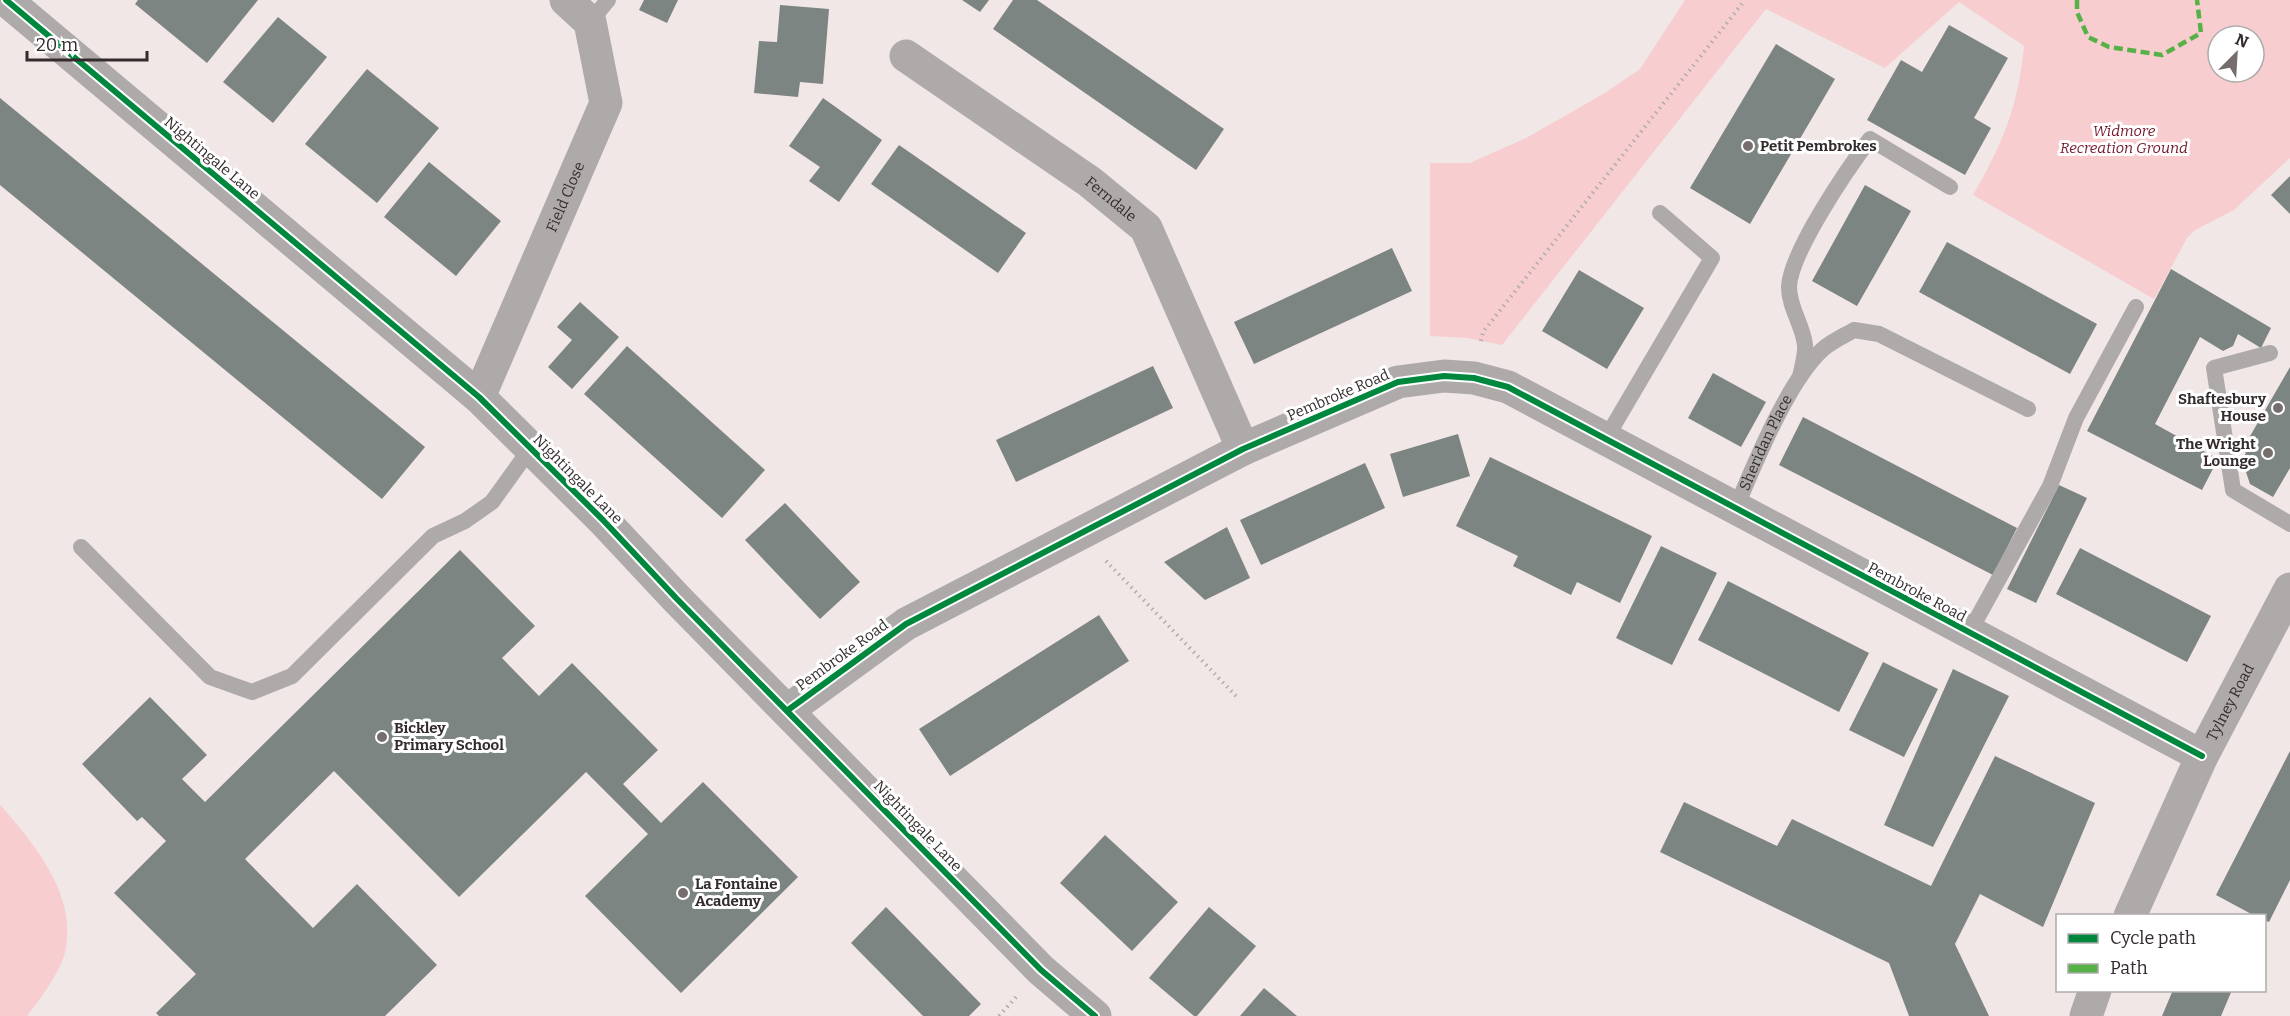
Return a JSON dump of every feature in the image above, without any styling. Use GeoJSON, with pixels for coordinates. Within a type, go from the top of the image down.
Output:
{"type":"FeatureCollection","features":[{"type":"Feature","properties":{"kind":"street","name":"Nightingale Lane"},"geometry":{"type":"LineString","coordinates":[[6,0],[479,397],[603,520],[676,598],[1041,970],[1095,1016]]}},
{"type":"Feature","properties":{"kind":"street","name":"Field Close"},"geometry":{"type":"LineString","coordinates":[[479,397],[606,103],[599,11],[566,0]]}},
{"type":"Feature","properties":{"kind":"street","name":"Ferndale"},"geometry":{"type":"LineString","coordinates":[[906,56],[1090,182],[1146,228],[1243,449]]}},
{"type":"Feature","properties":{"kind":"street","name":"Pembroke Road"},"geometry":{"type":"LineString","coordinates":[[788,710],[906,624],[1243,449],[1398,382],[1444,376],[1474,378],[1508,387],[1735,510],[2202,756]]}},
{"type":"Feature","properties":{"kind":"street","name":"Tylney Road"},"geometry":{"type":"LineString","coordinates":[[2130,914],[2202,756],[2290,589]]}},
{"type":"Feature","properties":{"kind":"street"},"geometry":{"type":"LineString","coordinates":[[2086,1016],[2095,992]]}},
{"type":"Feature","properties":{"kind":"lane"},"geometry":{"type":"LineString","coordinates":[[1800,377],[1805,344],[1792,309],[1789,286],[1798,256],[1854,160],[1870,139],[1950,187]]}},
{"type":"Feature","properties":{"kind":"lane"},"geometry":{"type":"LineString","coordinates":[[1605,440],[1712,258],[1660,213]]}},
{"type":"Feature","properties":{"kind":"lane"},"geometry":{"type":"LineString","coordinates":[[1969,633],[2050,486],[2076,418],[2136,307]]}},
{"type":"Feature","properties":{"kind":"lane"},"geometry":{"type":"LineString","coordinates":[[1800,377],[1822,350],[1854,330],[1879,334],[2028,409]]}},
{"type":"Feature","properties":{"kind":"lane"},"geometry":{"type":"LineString","coordinates":[[2270,352],[2214,368],[2233,490],[2290,524]]}},
{"type":"Feature","properties":{"kind":"lane","name":"Sheridan Place"},"geometry":{"type":"LineString","coordinates":[[1735,510],[1760,450],[1800,377]]}},
{"type":"Feature","properties":{"kind":"lane"},"geometry":{"type":"LineString","coordinates":[[81,547],[210,677],[252,692],[292,676],[433,536],[465,521],[492,502],[530,449]]}},
{"type":"Feature","properties":{"kind":"path"},"geometry":{"type":"LineString","coordinates":[[1474,378],[1483,332],[1745,0]]}},
{"type":"Feature","properties":{"kind":"path"},"geometry":{"type":"LineString","coordinates":[[1093,527],[1103,559],[1236,696]]}},
{"type":"Feature","properties":{"kind":"green space","name":"Widmore Recreation Ground"},"geometry":{"type":"Polygon","coordinates":[[[1685,0],[2290,0],[2290,158],[2234,210],[2195,230],[2187,238],[2154,299],[1973,195],[2008,124],[2018,88],[2024,46],[1959,2],[1885,68],[1766,9],[1502,345],[1467,338],[1430,336],[1430,163],[1470,163],[1528,137],[1605,93],[1640,69],[1685,0]]]}},
{"type":"Feature","properties":{"kind":"green space"},"geometry":{"type":"Polygon","coordinates":[[[0,805],[50,870],[65,908],[67,928],[64,956],[56,974],[27,1016],[0,1016],[0,805]]]}},
{"type":"Feature","properties":{"kind":"building"},"geometry":{"type":"Polygon","coordinates":[[[138,0],[258,0],[207,63],[135,4],[138,0]]]}},
{"type":"Feature","properties":{"kind":"building"},"geometry":{"type":"Polygon","coordinates":[[[644,0],[678,0],[667,23],[639,10],[644,0]]]}},
{"type":"Feature","properties":{"kind":"building"},"geometry":{"type":"Polygon","coordinates":[[[962,0],[989,0],[980,12],[962,0]]]}},
{"type":"Feature","properties":{"kind":"building"},"geometry":{"type":"Polygon","coordinates":[[[1013,0],[1037,0],[1224,129],[1196,170],[993,29],[1013,0]]]}},
{"type":"Feature","properties":{"kind":"building"},"geometry":{"type":"Polygon","coordinates":[[[780,5],[829,9],[823,84],[800,82],[798,97],[754,93],[759,41],[777,42],[780,5]]]}},
{"type":"Feature","properties":{"kind":"building"},"geometry":{"type":"Polygon","coordinates":[[[278,17],[327,57],[273,123],[223,82],[278,17]]]}},
{"type":"Feature","properties":{"kind":"building"},"geometry":{"type":"Polygon","coordinates":[[[1949,25],[2008,58],[1974,118],[1991,128],[1965,175],[1867,120],[1901,60],[1922,72],[1949,25]]]}},
{"type":"Feature","properties":{"kind":"building"},"geometry":{"type":"Polygon","coordinates":[[[1776,44],[1835,79],[1750,224],[1690,188],[1776,44]]]}},
{"type":"Feature","properties":{"kind":"building"},"geometry":{"type":"Polygon","coordinates":[[[367,69],[439,128],[377,203],[305,144],[367,69]]]}},
{"type":"Feature","properties":{"kind":"building"},"geometry":{"type":"Polygon","coordinates":[[[0,98],[425,447],[382,499],[0,185],[0,98]]]}},
{"type":"Feature","properties":{"kind":"building"},"geometry":{"type":"Polygon","coordinates":[[[823,98],[882,140],[839,202],[809,181],[820,167],[789,146],[823,98]]]}},
{"type":"Feature","properties":{"kind":"building"},"geometry":{"type":"Polygon","coordinates":[[[899,145],[1026,233],[998,273],[871,184],[899,145]]]}},
{"type":"Feature","properties":{"kind":"building"},"geometry":{"type":"Polygon","coordinates":[[[429,162],[501,221],[456,276],[384,217],[429,162]]]}},
{"type":"Feature","properties":{"kind":"building"},"geometry":{"type":"Polygon","coordinates":[[[2290,176],[2290,214],[2271,195],[2290,176]]]}},
{"type":"Feature","properties":{"kind":"building"},"geometry":{"type":"Polygon","coordinates":[[[1865,185],[1911,211],[1857,306],[1812,281],[1865,185]]]}},
{"type":"Feature","properties":{"kind":"building"},"geometry":{"type":"Polygon","coordinates":[[[1947,242],[2097,324],[2070,374],[1919,292],[1947,242]]]}},
{"type":"Feature","properties":{"kind":"building"},"geometry":{"type":"Polygon","coordinates":[[[1392,248],[1412,291],[1254,364],[1234,322],[1392,248]]]}},
{"type":"Feature","properties":{"kind":"building"},"geometry":{"type":"Polygon","coordinates":[[[2171,269],[2271,328],[2261,348],[2238,334],[2233,346],[2223,351],[2200,337],[2155,424],[2218,459],[2202,490],[2087,431],[2171,269]]]}},
{"type":"Feature","properties":{"kind":"building"},"geometry":{"type":"Polygon","coordinates":[[[1579,270],[1644,308],[1607,369],[1542,331],[1579,270]]]}},
{"type":"Feature","properties":{"kind":"building"},"geometry":{"type":"Polygon","coordinates":[[[580,302],[619,337],[572,389],[548,367],[572,340],[557,327],[580,302]]]}},
{"type":"Feature","properties":{"kind":"building"},"geometry":{"type":"Polygon","coordinates":[[[627,346],[765,470],[722,518],[584,394],[627,346]]]}},
{"type":"Feature","properties":{"kind":"building"},"geometry":{"type":"Polygon","coordinates":[[[1153,366],[1173,408],[1016,482],[996,440],[1153,366]]]}},
{"type":"Feature","properties":{"kind":"building","name":"Shaftesbury House"},"geometry":{"type":"Polygon","coordinates":[[[2290,367],[2290,468],[2273,497],[2250,484],[2242,460],[2246,453],[2242,450],[2290,367]]]}},
{"type":"Feature","properties":{"kind":"building"},"geometry":{"type":"Polygon","coordinates":[[[1713,373],[1766,402],[1741,447],[1688,418],[1713,373]]]}},
{"type":"Feature","properties":{"kind":"building"},"geometry":{"type":"Polygon","coordinates":[[[1803,417],[2017,528],[1993,575],[1779,465],[1803,417]]]}},
{"type":"Feature","properties":{"kind":"building"},"geometry":{"type":"Polygon","coordinates":[[[1458,434],[1470,476],[1403,497],[1390,454],[1458,434]]]}},
{"type":"Feature","properties":{"kind":"building"},"geometry":{"type":"Polygon","coordinates":[[[1490,457],[1652,536],[1620,603],[1577,582],[1571,595],[1513,566],[1518,556],[1456,526],[1490,457]]]}},
{"type":"Feature","properties":{"kind":"building"},"geometry":{"type":"Polygon","coordinates":[[[1365,463],[1385,508],[1261,565],[1240,520],[1365,463]]]}},
{"type":"Feature","properties":{"kind":"building"},"geometry":{"type":"Polygon","coordinates":[[[2059,485],[2087,498],[2036,603],[2007,589],[2059,485]]]}},
{"type":"Feature","properties":{"kind":"building"},"geometry":{"type":"Polygon","coordinates":[[[785,503],[860,582],[820,619],[745,540],[785,503]]]}},
{"type":"Feature","properties":{"kind":"building"},"geometry":{"type":"Polygon","coordinates":[[[1227,527],[1250,578],[1205,600],[1164,562],[1227,527]]]}},
{"type":"Feature","properties":{"kind":"building"},"geometry":{"type":"Polygon","coordinates":[[[1661,546],[1717,573],[1672,665],[1616,638],[1661,546]]]}},
{"type":"Feature","properties":{"kind":"building"},"geometry":{"type":"Polygon","coordinates":[[[2080,548],[2211,616],[2187,662],[2056,594],[2080,548]]]}},
{"type":"Feature","properties":{"kind":"building"},"geometry":{"type":"Polygon","coordinates":[[[460,550],[535,626],[502,658],[539,696],[572,663],[658,750],[623,784],[661,823],[703,782],[798,877],[681,993],[585,896],[648,834],[586,772],[459,897],[334,771],[245,859],[313,928],[357,884],[437,965],[385,1016],[159,1016],[156,1013],[196,974],[114,893],[166,841],[142,817],[137,821],[82,764],[150,697],[207,755],[182,779],[205,802],[460,550]]]}},
{"type":"Feature","properties":{"kind":"building"},"geometry":{"type":"Polygon","coordinates":[[[1728,581],[1869,653],[1839,712],[1698,640],[1728,581]]]}},
{"type":"Feature","properties":{"kind":"building"},"geometry":{"type":"Polygon","coordinates":[[[1099,615],[1129,661],[950,776],[919,729],[1099,615]]]}},
{"type":"Feature","properties":{"kind":"building"},"geometry":{"type":"Polygon","coordinates":[[[1883,662],[1938,689],[1904,757],[1849,730],[1883,662]]]}},
{"type":"Feature","properties":{"kind":"building"},"geometry":{"type":"Polygon","coordinates":[[[1953,669],[2009,696],[1933,847],[1884,825],[1953,669]]]}},
{"type":"Feature","properties":{"kind":"building"},"geometry":{"type":"Polygon","coordinates":[[[2290,751],[2290,880],[2269,922],[2266,921],[2266,914],[2251,914],[2216,895],[2290,751]]]}},
{"type":"Feature","properties":{"kind":"building"},"geometry":{"type":"Polygon","coordinates":[[[1995,756],[2095,803],[2043,927],[1980,894],[1955,944],[1989,1016],[1909,1016],[1889,963],[1660,852],[1684,802],[1777,846],[1792,819],[1931,886],[1995,756]]]}},
{"type":"Feature","properties":{"kind":"building"},"geometry":{"type":"Polygon","coordinates":[[[1105,835],[1178,902],[1132,951],[1060,883],[1105,835]]]}},
{"type":"Feature","properties":{"kind":"building"},"geometry":{"type":"Polygon","coordinates":[[[886,907],[981,1004],[969,1016],[923,1016],[851,943],[886,907]]]}},
{"type":"Feature","properties":{"kind":"building"},"geometry":{"type":"Polygon","coordinates":[[[1209,907],[1256,946],[1197,1016],[1194,1016],[1149,978],[1209,907]]]}},
{"type":"Feature","properties":{"kind":"building"},"geometry":{"type":"Polygon","coordinates":[[[1264,988],[1297,1016],[1240,1016],[1264,988]]]}},
{"type":"Feature","properties":{"kind":"building"},"geometry":{"type":"Polygon","coordinates":[[[2172,992],[2231,992],[2221,1016],[2162,1016],[2172,992]]]}},
{"type":"Feature","properties":{"kind":"marked path"},"geometry":{"type":"LineString","coordinates":[[2077,0],[2077,12],[2088,37],[2109,47],[2162,55],[2201,33],[2197,0]]}},
{"type":"Feature","properties":{"kind":"cycle path"},"geometry":{"type":"LineString","coordinates":[[6,0],[479,397],[603,520],[676,598],[1041,970],[1095,1016]]}},
{"type":"Feature","properties":{"kind":"cycle path"},"geometry":{"type":"LineString","coordinates":[[788,710],[906,624],[1243,449],[1398,382],[1444,376],[1474,378],[1508,387],[2202,756]]}},
{"type":"Feature","properties":{"kind":"place","name":"Petit Pembrokes"},"geometry":{"type":"Point","coordinates":[1748,146]}},
{"type":"Feature","properties":{"kind":"place","name":"Shaftesbury House"},"geometry":{"type":"Point","coordinates":[2278,408]}},
{"type":"Feature","properties":{"kind":"place","name":"The Wright Lounge"},"geometry":{"type":"Point","coordinates":[2268,453]}},
{"type":"Feature","properties":{"kind":"place","name":"Bickley Primary School"},"geometry":{"type":"Point","coordinates":[382,737]}},
{"type":"Feature","properties":{"kind":"place","name":"La Fontaine Academy"},"geometry":{"type":"Point","coordinates":[683,893]}}]}
